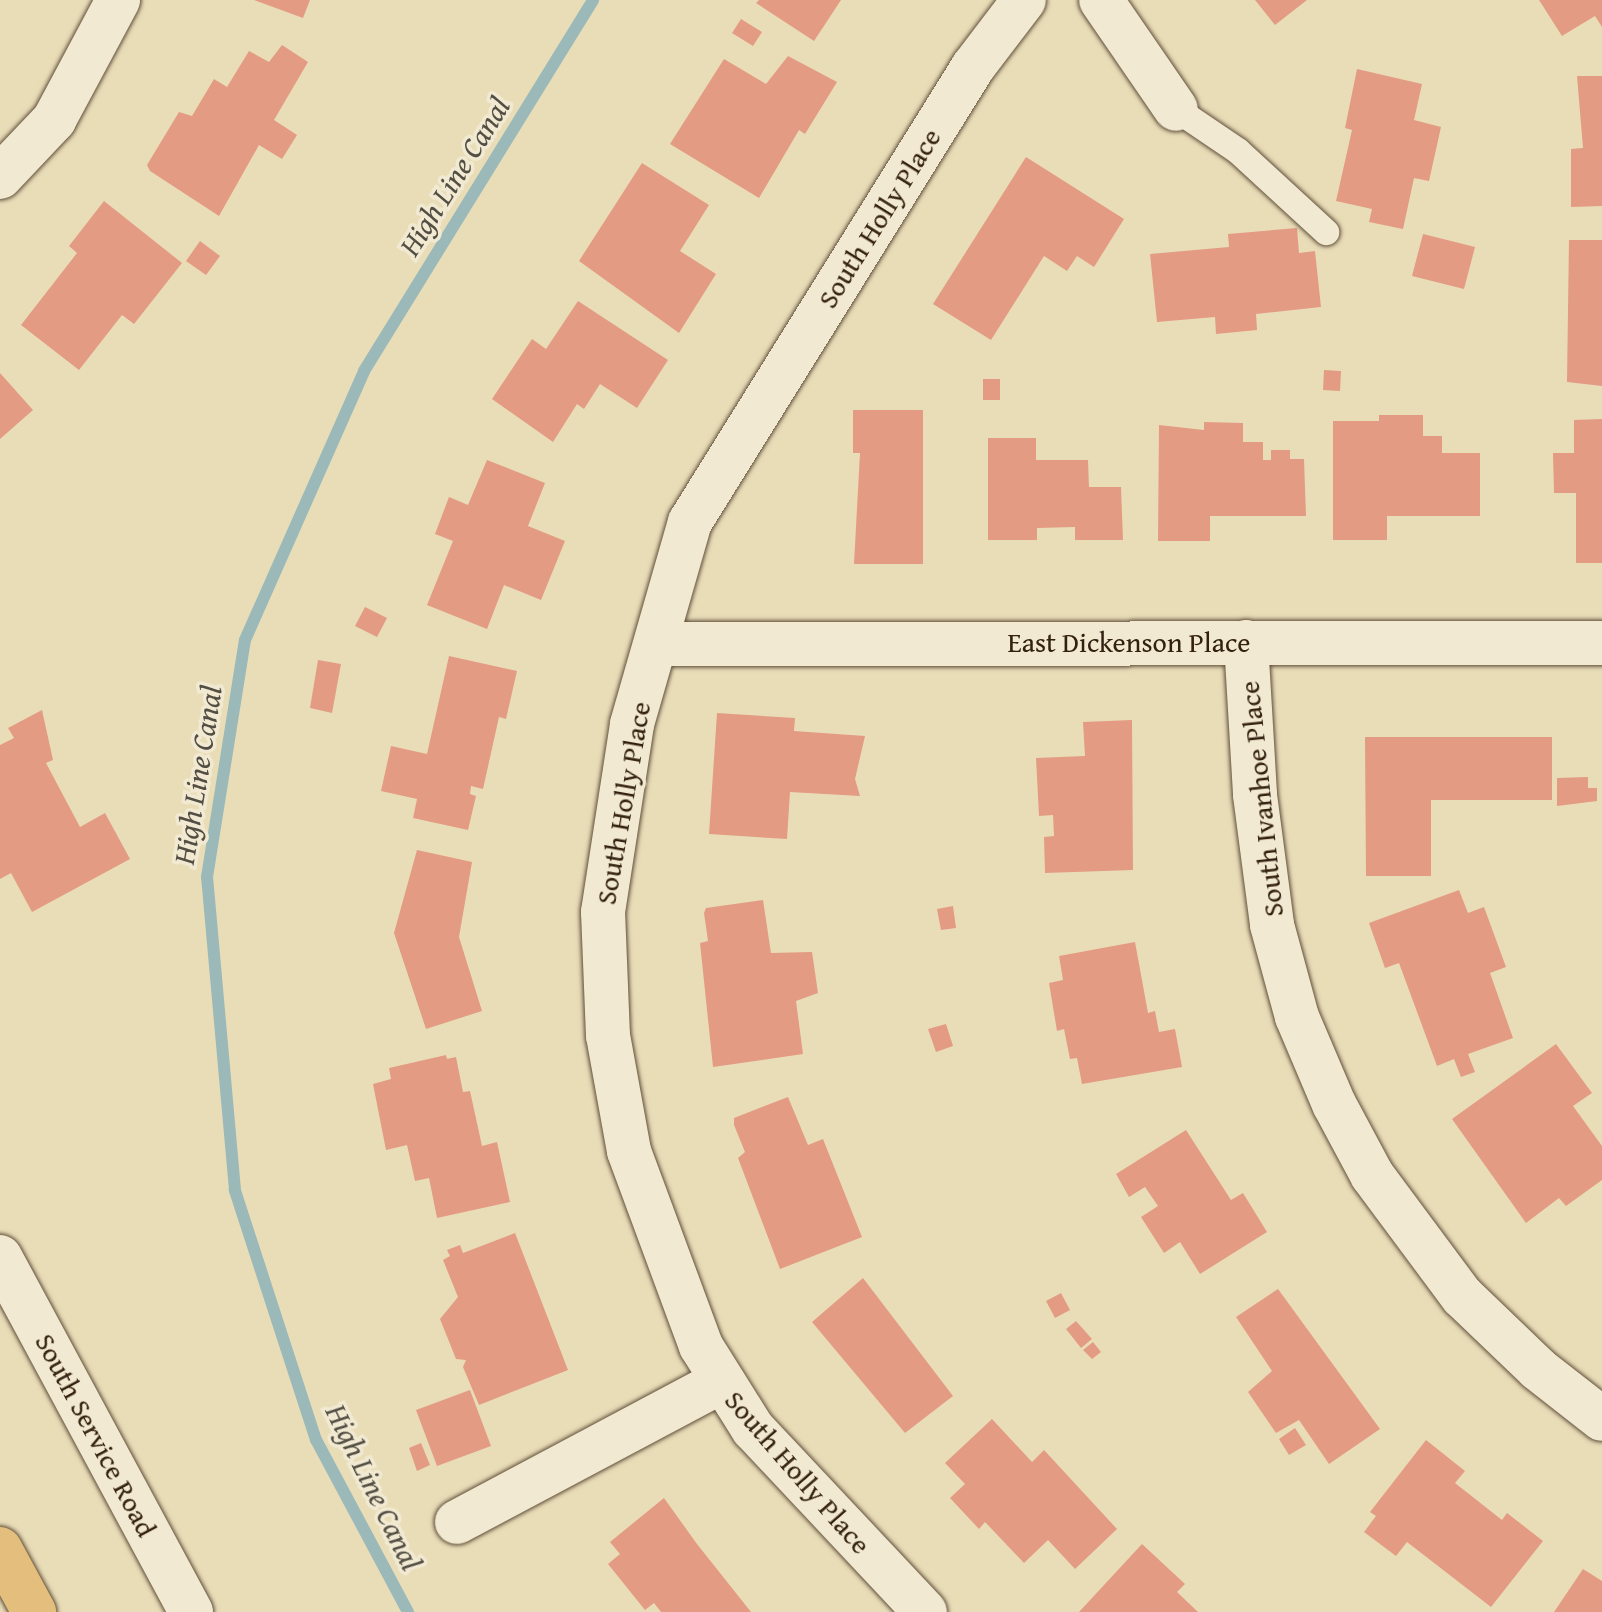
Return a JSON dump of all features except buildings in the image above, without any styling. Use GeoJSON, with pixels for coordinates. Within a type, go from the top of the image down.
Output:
{"type":"FeatureCollection","features":[{"type":"Feature","properties":{"kind":"highway"},"geometry":{"type":"LineString","coordinates":[[0,1549],[34,1612]]}},
{"type":"Feature","properties":{"kind":"street"},"geometry":{"type":"LineString","coordinates":[[0,177],[54,120],[118,0]]}},
{"type":"Feature","properties":{"kind":"street","name":"South Holly Place"},"geometry":{"type":"LineString","coordinates":[[925,1612],[753,1429],[720,1382],[701,1346],[629,1151],[608,1036],[603,964],[607,872],[632,724],[690,522],[973,67],[1024,0]]}},
{"type":"Feature","properties":{"kind":"street"},"geometry":{"type":"LineString","coordinates":[[1101,0],[1176,109]]}},
{"type":"Feature","properties":{"kind":"street","name":"South Ivanhoe Place"},"geometry":{"type":"LineString","coordinates":[[1246,642],[1255,795],[1272,925],[1297,1017],[1334,1104],[1372,1175],[1462,1296],[1538,1369],[1602,1419]]}},
{"type":"Feature","properties":{"kind":"street","name":"East Dickenson Place"},"geometry":{"type":"LineString","coordinates":[[656,644],[1602,643]]}},
{"type":"Feature","properties":{"kind":"street","name":"South Service Road"},"geometry":{"type":"LineString","coordinates":[[0,1257],[191,1612]]}},
{"type":"Feature","properties":{"kind":"street"},"geometry":{"type":"LineString","coordinates":[[457,1522],[720,1382]]}},
{"type":"Feature","properties":{"kind":"lane"},"geometry":{"type":"LineString","coordinates":[[1176,109],[1238,151],[1326,232]]}},
{"type":"Feature","properties":{"kind":"waterway","name":"High Line Canal"},"geometry":{"type":"LineString","coordinates":[[408,1612],[316,1440],[235,1190],[207,877],[245,640],[364,371],[593,0]]}}]}
